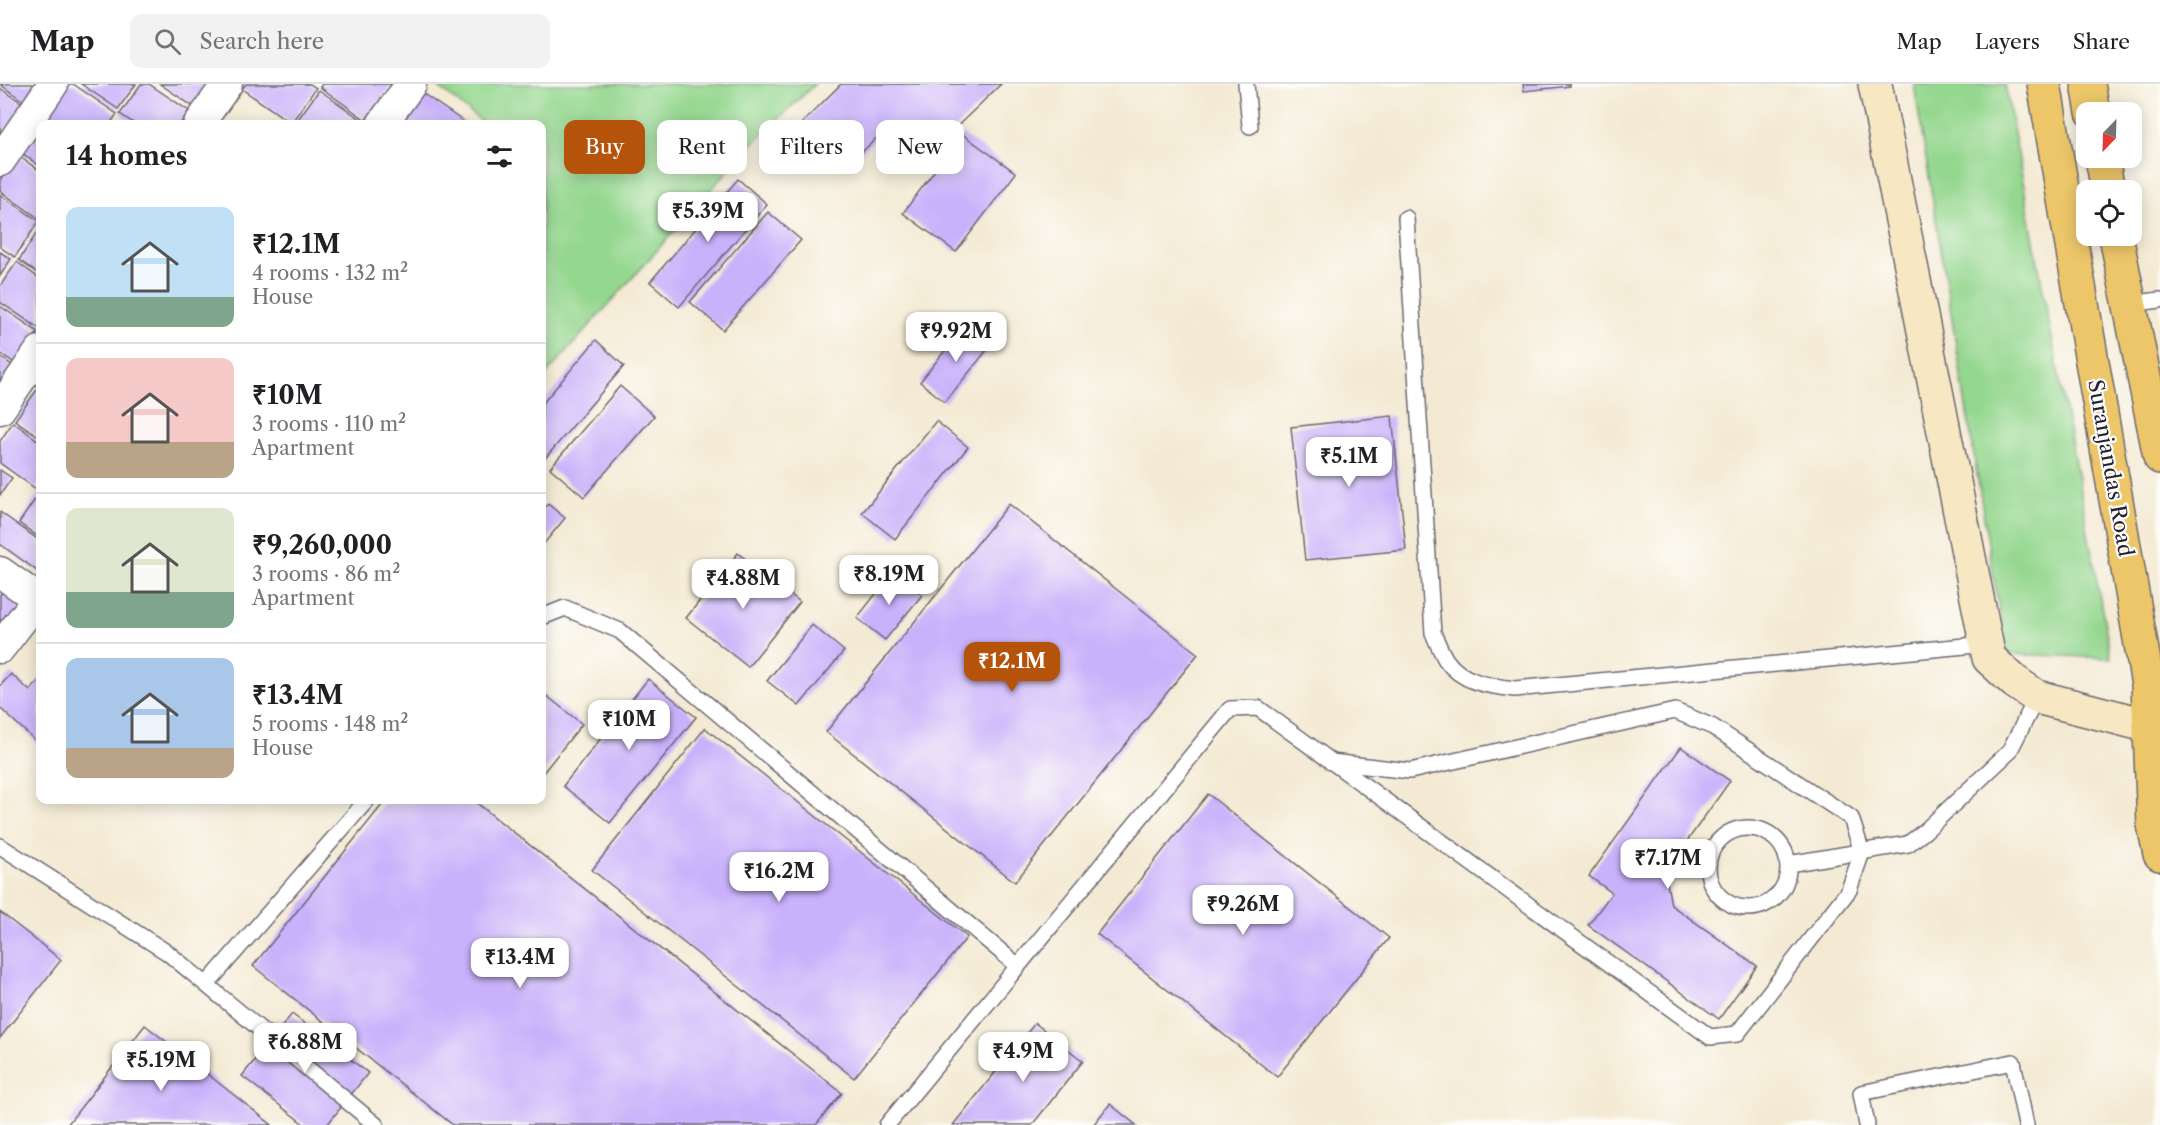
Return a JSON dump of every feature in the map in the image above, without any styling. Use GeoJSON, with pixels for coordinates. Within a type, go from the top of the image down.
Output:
{"type":"FeatureCollection","features":[{"type":"Feature","properties":{"kind":"main road","name":"Suranjandas Road"},"geometry":{"type":"LineString","coordinates":[[2044,84],[2155,719],[2154,825],[2160,854]]}},
{"type":"Feature","properties":{"kind":"main road"},"geometry":{"type":"LineString","coordinates":[[2088,84],[2091,102]]}},
{"type":"Feature","properties":{"kind":"main road"},"geometry":{"type":"LineString","coordinates":[[2120,246],[2144,302],[2160,457]]}},
{"type":"Feature","properties":{"kind":"street"},"geometry":{"type":"LineString","coordinates":[[0,160],[53,84]]}},
{"type":"Feature","properties":{"kind":"street"},"geometry":{"type":"LineString","coordinates":[[202,120],[227,84]]}},
{"type":"Feature","properties":{"kind":"street"},"geometry":{"type":"LineString","coordinates":[[385,120],[411,84]]}},
{"type":"Feature","properties":{"kind":"street"},"geometry":{"type":"LineString","coordinates":[[1875,84],[1989,658],[2015,682],[2037,697],[2134,722],[2155,719]]}},
{"type":"Feature","properties":{"kind":"street"},"geometry":{"type":"LineString","coordinates":[[0,409],[36,357]]}},
{"type":"Feature","properties":{"kind":"street"},"geometry":{"type":"LineString","coordinates":[[0,572],[36,595]]}},
{"type":"Feature","properties":{"kind":"street"},"geometry":{"type":"LineString","coordinates":[[0,648],[36,601]]}},
{"type":"Feature","properties":{"kind":"lane"},"geometry":{"type":"LineString","coordinates":[[1246,84],[1250,126]]}},
{"type":"Feature","properties":{"kind":"lane"},"geometry":{"type":"LineString","coordinates":[[1406,218],[1433,633],[1446,660],[1466,679],[1488,686],[1515,689],[1986,644]]}},
{"type":"Feature","properties":{"kind":"lane"},"geometry":{"type":"LineString","coordinates":[[546,615],[565,608],[620,631],[1018,966]]}},
{"type":"Feature","properties":{"kind":"lane"},"geometry":{"type":"LineString","coordinates":[[1788,864],[1908,844],[1925,831],[2009,752],[2037,697]]}},
{"type":"Feature","properties":{"kind":"lane"},"geometry":{"type":"LineString","coordinates":[[887,1125],[1230,709],[1258,708],[1331,762],[1710,1037],[1737,1034],[1850,890],[1862,852],[1851,818],[1713,728],[1675,711],[1410,771],[1331,762]]}},
{"type":"Feature","properties":{"kind":"lane"},"geometry":{"type":"LineString","coordinates":[[207,984],[364,804]]}},
{"type":"Feature","properties":{"kind":"lane"},"geometry":{"type":"LineString","coordinates":[[1736,830],[1764,831],[1784,850],[1788,864],[1787,878],[1777,895],[1760,907],[1746,909],[1732,905],[1721,897],[1712,886],[1708,873],[1709,859],[1715,846],[1724,836],[1736,830]]}},
{"type":"Feature","properties":{"kind":"lane"},"geometry":{"type":"LineString","coordinates":[[0,846],[168,953],[376,1125]]}},
{"type":"Feature","properties":{"kind":"lane"},"geometry":{"type":"LineString","coordinates":[[1867,1125],[1861,1093],[2013,1062],[2026,1125]]}},
{"type":"Feature","properties":{"kind":"green space"},"geometry":{"type":"Polygon","coordinates":[[[439,84],[815,84],[777,120],[759,120],[759,137],[747,149],[747,120],[657,120],[657,174],[725,174],[546,375],[546,120],[480,120],[437,86],[439,84]]]}},
{"type":"Feature","properties":{"kind":"green space"},"geometry":{"type":"Polygon","coordinates":[[[1914,84],[2005,84],[2111,658],[2006,654],[1914,84]]]}},
{"type":"Feature","properties":{"kind":"building"},"geometry":{"type":"Polygon","coordinates":[[[0,84],[39,84],[26,103],[0,84]]]}},
{"type":"Feature","properties":{"kind":"building"},"geometry":{"type":"Polygon","coordinates":[[[63,84],[73,84],[117,114],[113,120],[51,120],[42,114],[63,84]]]}},
{"type":"Feature","properties":{"kind":"building"},"geometry":{"type":"Polygon","coordinates":[[[81,84],[136,84],[118,109],[81,84]]]}},
{"type":"Feature","properties":{"kind":"building"},"geometry":{"type":"Polygon","coordinates":[[[141,84],[149,84],[189,111],[183,120],[129,120],[120,114],[141,84]]]}},
{"type":"Feature","properties":{"kind":"building"},"geometry":{"type":"Polygon","coordinates":[[[160,84],[210,84],[194,107],[160,84]]]}},
{"type":"Feature","properties":{"kind":"building"},"geometry":{"type":"Polygon","coordinates":[[[246,84],[310,84],[316,88],[293,120],[287,120],[242,89],[246,84]]]}},
{"type":"Feature","properties":{"kind":"building"},"geometry":{"type":"Polygon","coordinates":[[[322,84],[392,84],[366,120],[320,87],[322,84]]]}},
{"type":"Feature","properties":{"kind":"building"},"geometry":{"type":"Polygon","coordinates":[[[841,84],[1001,84],[964,120],[876,120],[876,139],[864,150],[864,120],[805,120],[841,84]]]}},
{"type":"Feature","properties":{"kind":"building"},"geometry":{"type":"Polygon","coordinates":[[[1523,84],[1569,84],[1570,86],[1524,91],[1523,84]]]}},
{"type":"Feature","properties":{"kind":"building"},"geometry":{"type":"Polygon","coordinates":[[[0,88],[25,105],[0,136],[0,88]]]}},
{"type":"Feature","properties":{"kind":"building"},"geometry":{"type":"Polygon","coordinates":[[[319,90],[362,120],[297,120],[319,90]]]}},
{"type":"Feature","properties":{"kind":"building"},"geometry":{"type":"Polygon","coordinates":[[[422,93],[461,120],[402,120],[422,93]]]}},
{"type":"Feature","properties":{"kind":"building"},"geometry":{"type":"Polygon","coordinates":[[[36,128],[36,163],[19,151],[36,128]]]}},
{"type":"Feature","properties":{"kind":"building"},"geometry":{"type":"Polygon","coordinates":[[[964,135],[1016,173],[956,252],[903,213],[932,174],[964,174],[964,135]]]}},
{"type":"Feature","properties":{"kind":"building"},"geometry":{"type":"Polygon","coordinates":[[[17,155],[36,168],[36,216],[0,191],[0,180],[17,155]]]}},
{"type":"Feature","properties":{"kind":"building"},"geometry":{"type":"Polygon","coordinates":[[[738,179],[767,204],[679,307],[650,282],[738,179]]]}},
{"type":"Feature","properties":{"kind":"building"},"geometry":{"type":"Polygon","coordinates":[[[0,195],[36,219],[36,226],[15,257],[0,247],[0,195]]]}},
{"type":"Feature","properties":{"kind":"building"},"geometry":{"type":"Polygon","coordinates":[[[768,212],[801,240],[723,330],[690,302],[768,212]]]}},
{"type":"Feature","properties":{"kind":"building"},"geometry":{"type":"Polygon","coordinates":[[[36,234],[36,272],[19,260],[36,234]]]}},
{"type":"Feature","properties":{"kind":"building"},"geometry":{"type":"Polygon","coordinates":[[[0,252],[11,259],[0,276],[0,252]]]}},
{"type":"Feature","properties":{"kind":"building"},"geometry":{"type":"Polygon","coordinates":[[[17,262],[36,276],[36,326],[0,302],[0,286],[17,262]]]}},
{"type":"Feature","properties":{"kind":"building"},"geometry":{"type":"Polygon","coordinates":[[[0,306],[36,331],[36,335],[16,364],[0,353],[0,306]]]}},
{"type":"Feature","properties":{"kind":"building"},"geometry":{"type":"Polygon","coordinates":[[[966,324],[992,344],[945,402],[920,382],[966,324]]]}},
{"type":"Feature","properties":{"kind":"building"},"geometry":{"type":"Polygon","coordinates":[[[596,340],[624,366],[546,457],[546,399],[596,340]]]}},
{"type":"Feature","properties":{"kind":"building"},"geometry":{"type":"Polygon","coordinates":[[[0,357],[15,367],[0,389],[0,357]]]}},
{"type":"Feature","properties":{"kind":"building"},"geometry":{"type":"Polygon","coordinates":[[[620,386],[654,416],[584,497],[550,468],[620,386]]]}},
{"type":"Feature","properties":{"kind":"building"},"geometry":{"type":"Polygon","coordinates":[[[36,391],[36,434],[15,420],[36,391]]]}},
{"type":"Feature","properties":{"kind":"building"},"geometry":{"type":"Polygon","coordinates":[[[1392,416],[1406,550],[1305,560],[1291,427],[1392,416]]]}},
{"type":"Feature","properties":{"kind":"building"},"geometry":{"type":"Polygon","coordinates":[[[936,421],[968,447],[895,539],[862,513],[936,421]]]}},
{"type":"Feature","properties":{"kind":"building"},"geometry":{"type":"Polygon","coordinates":[[[13,422],[36,439],[36,489],[0,463],[0,441],[13,422]]]}},
{"type":"Feature","properties":{"kind":"building"},"geometry":{"type":"Polygon","coordinates":[[[0,470],[12,478],[0,495],[0,470]]]}},
{"type":"Feature","properties":{"kind":"building"},"geometry":{"type":"Polygon","coordinates":[[[36,498],[36,535],[19,523],[36,498]]]}},
{"type":"Feature","properties":{"kind":"building"},"geometry":{"type":"Polygon","coordinates":[[[548,504],[565,518],[546,541],[546,507],[548,504]]]}},
{"type":"Feature","properties":{"kind":"building"},"geometry":{"type":"Polygon","coordinates":[[[1009,504],[1198,654],[1015,882],[826,732],[1009,504]]]}},
{"type":"Feature","properties":{"kind":"building"},"geometry":{"type":"Polygon","coordinates":[[[0,512],[36,538],[36,570],[0,544],[0,512]]]}},
{"type":"Feature","properties":{"kind":"building"},"geometry":{"type":"Polygon","coordinates":[[[738,553],[800,602],[748,667],[686,618],[738,553]]]}},
{"type":"Feature","properties":{"kind":"building"},"geometry":{"type":"Polygon","coordinates":[[[893,572],[922,595],[885,640],[857,618],[893,572]]]}},
{"type":"Feature","properties":{"kind":"building"},"geometry":{"type":"Polygon","coordinates":[[[5,588],[23,602],[0,633],[0,595],[5,588]]]}},
{"type":"Feature","properties":{"kind":"building"},"geometry":{"type":"Polygon","coordinates":[[[812,625],[844,651],[799,706],[767,681],[812,625]]]}},
{"type":"Feature","properties":{"kind":"building"},"geometry":{"type":"Polygon","coordinates":[[[11,674],[30,691],[36,684],[36,741],[0,708],[0,686],[11,674]]]}},
{"type":"Feature","properties":{"kind":"building"},"geometry":{"type":"Polygon","coordinates":[[[648,679],[696,717],[610,823],[563,786],[648,679]]]}},
{"type":"Feature","properties":{"kind":"building"},"geometry":{"type":"Polygon","coordinates":[[[546,695],[582,724],[546,769],[546,695]]]}},
{"type":"Feature","properties":{"kind":"building"},"geometry":{"type":"Polygon","coordinates":[[[705,728],[967,937],[854,1078],[592,870],[705,728]]]}},
{"type":"Feature","properties":{"kind":"building"},"geometry":{"type":"Polygon","coordinates":[[[1681,747],[1730,781],[1665,872],[1671,905],[1757,966],[1719,1019],[1588,925],[1612,893],[1589,876],[1681,747]]]}},
{"type":"Feature","properties":{"kind":"building"},"geometry":{"type":"Polygon","coordinates":[[[1208,794],[1389,938],[1277,1077],[1097,934],[1208,794]]]}},
{"type":"Feature","properties":{"kind":"building"},"geometry":{"type":"Polygon","coordinates":[[[383,804],[478,804],[842,1093],[816,1125],[453,1125],[253,966],[383,804]]]}},
{"type":"Feature","properties":{"kind":"building"},"geometry":{"type":"Polygon","coordinates":[[[0,912],[61,960],[0,1038],[0,912]]]}},
{"type":"Feature","properties":{"kind":"building"},"geometry":{"type":"Polygon","coordinates":[[[292,1014],[368,1073],[327,1125],[305,1125],[242,1076],[292,1014]]]}},
{"type":"Feature","properties":{"kind":"building"},"geometry":{"type":"Polygon","coordinates":[[[1035,1023],[1083,1061],[1032,1125],[953,1125],[1035,1023]]]}},
{"type":"Feature","properties":{"kind":"building"},"geometry":{"type":"Polygon","coordinates":[[[145,1025],[272,1125],[67,1125],[145,1025]]]}},
{"type":"Feature","properties":{"kind":"building"},"geometry":{"type":"Polygon","coordinates":[[[1110,1104],[1136,1125],[1093,1125],[1110,1104]]]}}]}
